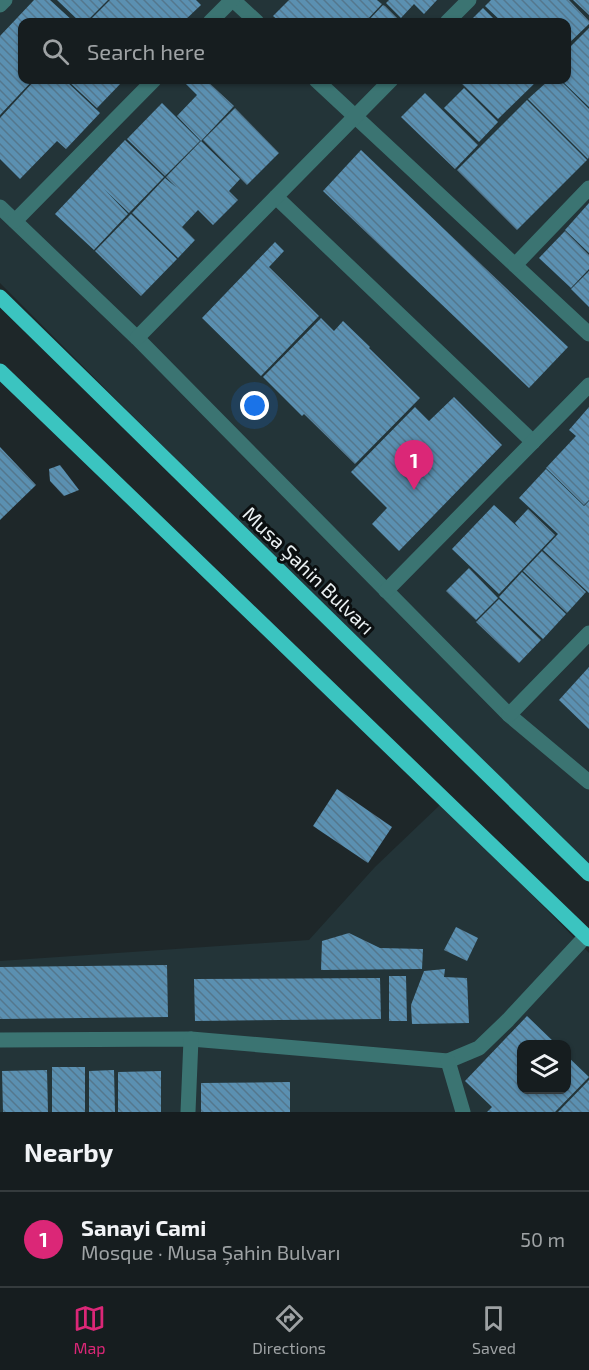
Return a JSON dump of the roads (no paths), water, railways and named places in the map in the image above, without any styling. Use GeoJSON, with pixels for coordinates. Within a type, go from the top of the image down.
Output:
{"type":"FeatureCollection","features":[{"type":"Feature","properties":{"kind":"main road","name":"Musa Şahin Bulvarı"},"geometry":{"type":"LineString","coordinates":[[0,297],[589,874]]}},
{"type":"Feature","properties":{"kind":"main road"},"geometry":{"type":"LineString","coordinates":[[0,371],[587,938]]}},
{"type":"Feature","properties":{"kind":"street"},"geometry":{"type":"LineString","coordinates":[[0,5],[5,0]]}},
{"type":"Feature","properties":{"kind":"street"},"geometry":{"type":"LineString","coordinates":[[214,18],[232,0],[252,18]]}},
{"type":"Feature","properties":{"kind":"street"},"geometry":{"type":"LineString","coordinates":[[451,18],[469,0]]}},
{"type":"Feature","properties":{"kind":"street"},"geometry":{"type":"LineString","coordinates":[[15,221],[150,84]]}},
{"type":"Feature","properties":{"kind":"street"},"geometry":{"type":"LineString","coordinates":[[320,84],[589,334]]}},
{"type":"Feature","properties":{"kind":"street"},"geometry":{"type":"LineString","coordinates":[[137,338],[388,84]]}},
{"type":"Feature","properties":{"kind":"street"},"geometry":{"type":"LineString","coordinates":[[515,265],[589,188]]}},
{"type":"Feature","properties":{"kind":"street"},"geometry":{"type":"LineString","coordinates":[[276,197],[533,442]]}},
{"type":"Feature","properties":{"kind":"street"},"geometry":{"type":"LineString","coordinates":[[0,207],[137,338],[509,715],[589,782]]}},
{"type":"Feature","properties":{"kind":"street"},"geometry":{"type":"LineString","coordinates":[[387,591],[589,385]]}},
{"type":"Feature","properties":{"kind":"street"},"geometry":{"type":"LineString","coordinates":[[509,715],[589,633]]}},
{"type":"Feature","properties":{"kind":"street"},"geometry":{"type":"LineString","coordinates":[[0,1040],[191,1039],[448,1061],[479,1048],[587,938]]}},
{"type":"Feature","properties":{"kind":"street"},"geometry":{"type":"LineString","coordinates":[[188,1112],[191,1039]]}},
{"type":"Feature","properties":{"kind":"street"},"geometry":{"type":"LineString","coordinates":[[448,1061],[463,1112]]}},
{"type":"Feature","properties":{"kind":"place","name":"Sanayi Cami"},"geometry":{"type":"Point","coordinates":[414,490]}}]}
